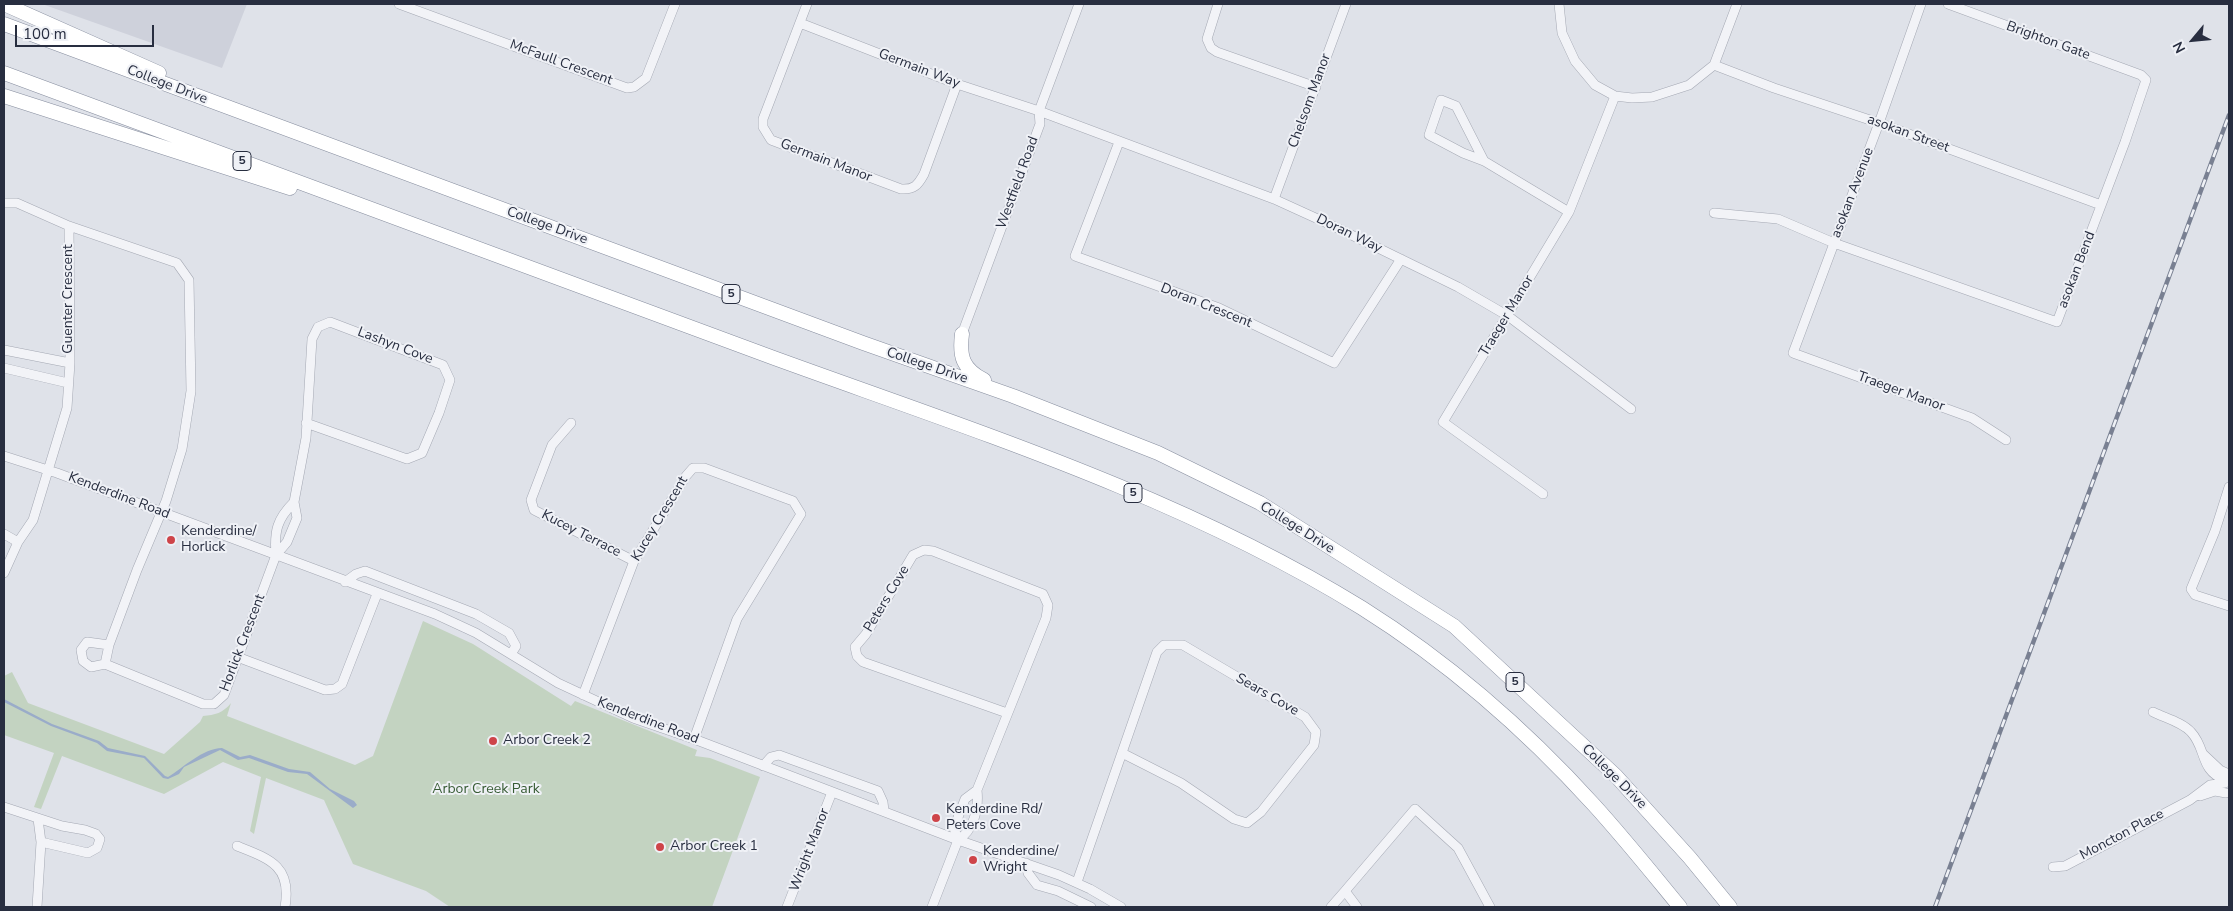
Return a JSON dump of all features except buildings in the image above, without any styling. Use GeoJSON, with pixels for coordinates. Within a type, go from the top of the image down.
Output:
{"type":"FeatureCollection","features":[{"type":"Feature","properties":{"kind":"highway"},"geometry":{"type":"LineString","coordinates":[[4,4],[292,132]]}},
{"type":"Feature","properties":{"kind":"highway","name":"College Drive"},"geometry":{"type":"LineString","coordinates":[[4,24],[862,343],[1013,396],[1158,453],[1260,503],[1454,626],[1616,776],[1690,858],[1730,907]]}},
{"type":"Feature","properties":{"kind":"highway","name":"5"},"geometry":{"type":"LineString","coordinates":[[4,73],[979,432],[1189,516],[1295,570],[1364,610],[1428,655],[1489,702],[1545,754],[1596,807],[1680,907]]}},
{"type":"Feature","properties":{"kind":"highway"},"geometry":{"type":"LineString","coordinates":[[4,96],[481,249]]}},
{"type":"Feature","properties":{"kind":"highway"},"geometry":{"type":"LineString","coordinates":[[962,334],[961,356],[966,367],[974,375],[1013,396]]}},
{"type":"Feature","properties":{"kind":"street","name":"McFaull Crescent"},"geometry":{"type":"LineString","coordinates":[[399,4],[628,88],[634,87],[646,78],[675,4]]}},
{"type":"Feature","properties":{"kind":"street","name":"Germain Manor"},"geometry":{"type":"LineString","coordinates":[[807,4],[763,119],[763,127],[771,140],[901,189],[910,190],[916,187],[924,174],[957,84]]}},
{"type":"Feature","properties":{"kind":"street","name":"Westfield Road"},"geometry":{"type":"LineString","coordinates":[[962,334],[1040,124],[1039,112],[1079,4]]}},
{"type":"Feature","properties":{"kind":"street"},"geometry":{"type":"LineString","coordinates":[[1218,4],[1208,31],[1207,39],[1211,48],[1217,52],[1316,87]]}},
{"type":"Feature","properties":{"kind":"street","name":"Chelsom Manor"},"geometry":{"type":"LineString","coordinates":[[1274,199],[1346,4]]}},
{"type":"Feature","properties":{"kind":"street"},"geometry":{"type":"LineString","coordinates":[[1558,4],[1562,33],[1575,61],[1595,85],[1614,96],[1652,97],[1689,85],[1714,65],[1737,4]]}},
{"type":"Feature","properties":{"kind":"street","name":"asokan Avenue"},"geometry":{"type":"LineString","coordinates":[[1793,353],[1879,123],[1921,4]]}},
{"type":"Feature","properties":{"kind":"street","name":"Brighton Gate"},"geometry":{"type":"LineString","coordinates":[[1948,4],[2142,75],[2146,80]]}},
{"type":"Feature","properties":{"kind":"street","name":"Germain Way"},"geometry":{"type":"LineString","coordinates":[[800,23],[957,84],[1039,112]]}},
{"type":"Feature","properties":{"kind":"street","name":"asokan Street"},"geometry":{"type":"LineString","coordinates":[[1714,65],[1774,88],[1879,123],[2101,205]]}},
{"type":"Feature","properties":{"kind":"street","name":"asokan Bend"},"geometry":{"type":"LineString","coordinates":[[1834,242],[2057,322],[2143,94],[2146,80]]}},
{"type":"Feature","properties":{"kind":"street","name":"Traeger Manor"},"geometry":{"type":"LineString","coordinates":[[1543,494],[1443,422],[1569,212],[1614,96]]}},
{"type":"Feature","properties":{"kind":"street"},"geometry":{"type":"LineString","coordinates":[[1484,161],[1456,106],[1442,100],[1429,135],[1463,153],[1484,161],[1569,212]]}},
{"type":"Feature","properties":{"kind":"street","name":"Doran Way"},"geometry":{"type":"LineString","coordinates":[[1039,112],[1274,199],[1458,287],[1508,316],[1631,409]]}},
{"type":"Feature","properties":{"kind":"street","name":"Doran Crescent"},"geometry":{"type":"LineString","coordinates":[[1119,142],[1075,256],[1219,308],[1334,363],[1401,259]]}},
{"type":"Feature","properties":{"kind":"street"},"geometry":{"type":"LineString","coordinates":[[4,203],[17,203],[69,226]]}},
{"type":"Feature","properties":{"kind":"street"},"geometry":{"type":"LineString","coordinates":[[1714,213],[1778,219],[1834,242]]}},
{"type":"Feature","properties":{"kind":"street","name":"Guenter Crescent"},"geometry":{"type":"LineString","coordinates":[[4,573],[18,542],[33,520],[67,408],[70,363],[69,226],[177,263],[189,280],[191,391],[182,449],[161,511]]}},
{"type":"Feature","properties":{"kind":"street","name":"Lashyn Cove"},"geometry":{"type":"LineString","coordinates":[[276,554],[287,542],[297,518],[294,502],[306,438],[306,423],[312,339],[318,327],[330,322],[443,365],[450,380],[439,413],[422,453],[407,459],[306,423]]}},
{"type":"Feature","properties":{"kind":"street"},"geometry":{"type":"LineString","coordinates":[[4,350],[70,363]]}},
{"type":"Feature","properties":{"kind":"street","name":"Traeger Manor"},"geometry":{"type":"LineString","coordinates":[[1793,353],[1972,418],[2006,440]]}},
{"type":"Feature","properties":{"kind":"street"},"geometry":{"type":"LineString","coordinates":[[4,368],[68,383]]}},
{"type":"Feature","properties":{"kind":"street","name":"Kucey Terrace"},"geometry":{"type":"LineString","coordinates":[[570,423],[552,444],[531,500],[534,510],[634,562]]}},
{"type":"Feature","properties":{"kind":"street","name":"Kenderdine Road"},"geometry":{"type":"LineString","coordinates":[[4,456],[49,470],[161,511],[376,594],[435,614],[476,632],[558,684],[632,718],[694,739],[958,840],[1077,882],[1122,907]]}},
{"type":"Feature","properties":{"kind":"street","name":"Kucey Crescent"},"geometry":{"type":"LineString","coordinates":[[583,695],[634,562],[686,476],[693,468],[704,468],[793,501],[801,514],[737,619],[694,739]]}},
{"type":"Feature","properties":{"kind":"street"},"geometry":{"type":"LineString","coordinates":[[2229,488],[2215,531],[2191,589],[2195,595],[2229,606]]}},
{"type":"Feature","properties":{"kind":"street","name":"Lashyn Cove"},"geometry":{"type":"LineString","coordinates":[[276,554],[275,538],[282,514],[294,502]]}},
{"type":"Feature","properties":{"kind":"street"},"geometry":{"type":"LineString","coordinates":[[104,664],[109,645],[161,511]]}},
{"type":"Feature","properties":{"kind":"street"},"geometry":{"type":"LineString","coordinates":[[4,534],[18,542]]}},
{"type":"Feature","properties":{"kind":"street","name":"Peters Cove"},"geometry":{"type":"LineString","coordinates":[[977,790],[965,799],[954,828],[958,840],[968,834],[978,804],[977,790],[1046,618],[1048,605],[1043,594],[933,551],[924,550],[913,556],[866,634],[855,647],[857,656],[863,662],[1007,713]]}},
{"type":"Feature","properties":{"kind":"street","name":"Horlick Crescent"},"geometry":{"type":"LineString","coordinates":[[109,645],[87,642],[81,650],[83,661],[91,666],[104,664],[203,704],[214,704],[224,695],[240,658],[276,554]]}},
{"type":"Feature","properties":{"kind":"street"},"geometry":{"type":"LineString","coordinates":[[345,582],[356,574],[366,571],[476,614],[509,633],[516,646],[511,654]]}},
{"type":"Feature","properties":{"kind":"street"},"geometry":{"type":"LineString","coordinates":[[240,658],[325,690],[335,690],[342,684],[376,594]]}},
{"type":"Feature","properties":{"kind":"street","name":"Sears Cove"},"geometry":{"type":"LineString","coordinates":[[1077,882],[1157,652],[1164,645],[1183,645],[1305,717],[1316,732],[1314,745],[1261,812],[1247,823],[1234,819],[1181,783],[1122,753]]}},
{"type":"Feature","properties":{"kind":"street"},"geometry":{"type":"LineString","coordinates":[[2153,712],[2184,726],[2192,732],[2209,770],[2215,776],[2227,778],[2228,796]]}},
{"type":"Feature","properties":{"kind":"street"},"geometry":{"type":"LineString","coordinates":[[763,766],[771,757],[779,755],[878,791],[883,802],[884,811]]}},
{"type":"Feature","properties":{"kind":"street","name":"Moncton Place"},"geometry":{"type":"LineString","coordinates":[[2190,800],[2210,785],[2227,778]]}},
{"type":"Feature","properties":{"kind":"street","name":"Moncton Place"},"geometry":{"type":"LineString","coordinates":[[2053,867],[2065,866],[2190,800],[2215,791],[2228,796]]}},
{"type":"Feature","properties":{"kind":"street","name":"Wright Manor"},"geometry":{"type":"LineString","coordinates":[[787,907],[832,792]]}},
{"type":"Feature","properties":{"kind":"street"},"geometry":{"type":"LineString","coordinates":[[4,807],[62,826],[86,830],[96,834],[100,839],[97,848],[88,853],[41,842]]}},
{"type":"Feature","properties":{"kind":"street"},"geometry":{"type":"LineString","coordinates":[[1330,907],[1415,809],[1458,848],[1490,907]]}},
{"type":"Feature","properties":{"kind":"street"},"geometry":{"type":"LineString","coordinates":[[37,907],[41,842],[38,819]]}},
{"type":"Feature","properties":{"kind":"street"},"geometry":{"type":"LineString","coordinates":[[932,907],[958,840]]}},
{"type":"Feature","properties":{"kind":"street"},"geometry":{"type":"LineString","coordinates":[[237,846],[275,863],[285,879],[288,893],[285,907]]}},
{"type":"Feature","properties":{"kind":"street"},"geometry":{"type":"LineString","coordinates":[[1026,863],[1028,873],[1037,885],[1058,891],[1091,907]]}},
{"type":"Feature","properties":{"kind":"street"},"geometry":{"type":"LineString","coordinates":[[1345,891],[1356,907]]}},
{"type":"Feature","properties":{"kind":"shaded area"},"geometry":{"type":"Polygon","coordinates":[[[42,4],[247,4],[222,68],[42,4]]]}},
{"type":"Feature","properties":{"kind":"green space","name":"Arbor Creek Park"},"geometry":{"type":"Polygon","coordinates":[[[423,621],[473,644],[571,706],[575,701],[697,750],[695,756],[710,758],[760,777],[712,907],[450,907],[426,891],[353,864],[324,800],[266,778],[254,834],[250,831],[261,777],[223,762],[164,794],[62,756],[41,809],[34,807],[54,753],[4,735],[4,676],[12,672],[28,703],[164,754],[200,722],[203,716],[218,713],[231,703],[227,716],[355,765],[373,756],[423,621]]]}},
{"type":"Feature","properties":{"kind":"water"},"geometry":{"type":"Polygon","coordinates":[[[4,699],[52,724],[99,741],[108,748],[145,756],[168,777],[208,751],[222,748],[240,757],[250,755],[289,769],[310,772],[330,789],[354,801],[357,805],[353,808],[307,774],[288,772],[249,758],[238,760],[220,750],[184,767],[179,774],[168,779],[163,778],[144,758],[107,751],[97,743],[51,726],[4,702],[4,699]]]}},
{"type":"Feature","properties":{"kind":"railway"},"geometry":{"type":"LineString","coordinates":[[1935,907],[2229,115]]}},
{"type":"Feature","properties":{"kind":"place","name":"Kenderdine/ Horlick"},"geometry":{"type":"Point","coordinates":[171,540]}},
{"type":"Feature","properties":{"kind":"place","name":"Arbor Creek 2"},"geometry":{"type":"Point","coordinates":[493,741]}},
{"type":"Feature","properties":{"kind":"place","name":"Kenderdine Rd/ Peters Cove"},"geometry":{"type":"Point","coordinates":[936,818]}},
{"type":"Feature","properties":{"kind":"place","name":"Arbor Creek 1"},"geometry":{"type":"Point","coordinates":[660,847]}},
{"type":"Feature","properties":{"kind":"place","name":"Kenderdine/ Wright"},"geometry":{"type":"Point","coordinates":[973,860]}}]}
